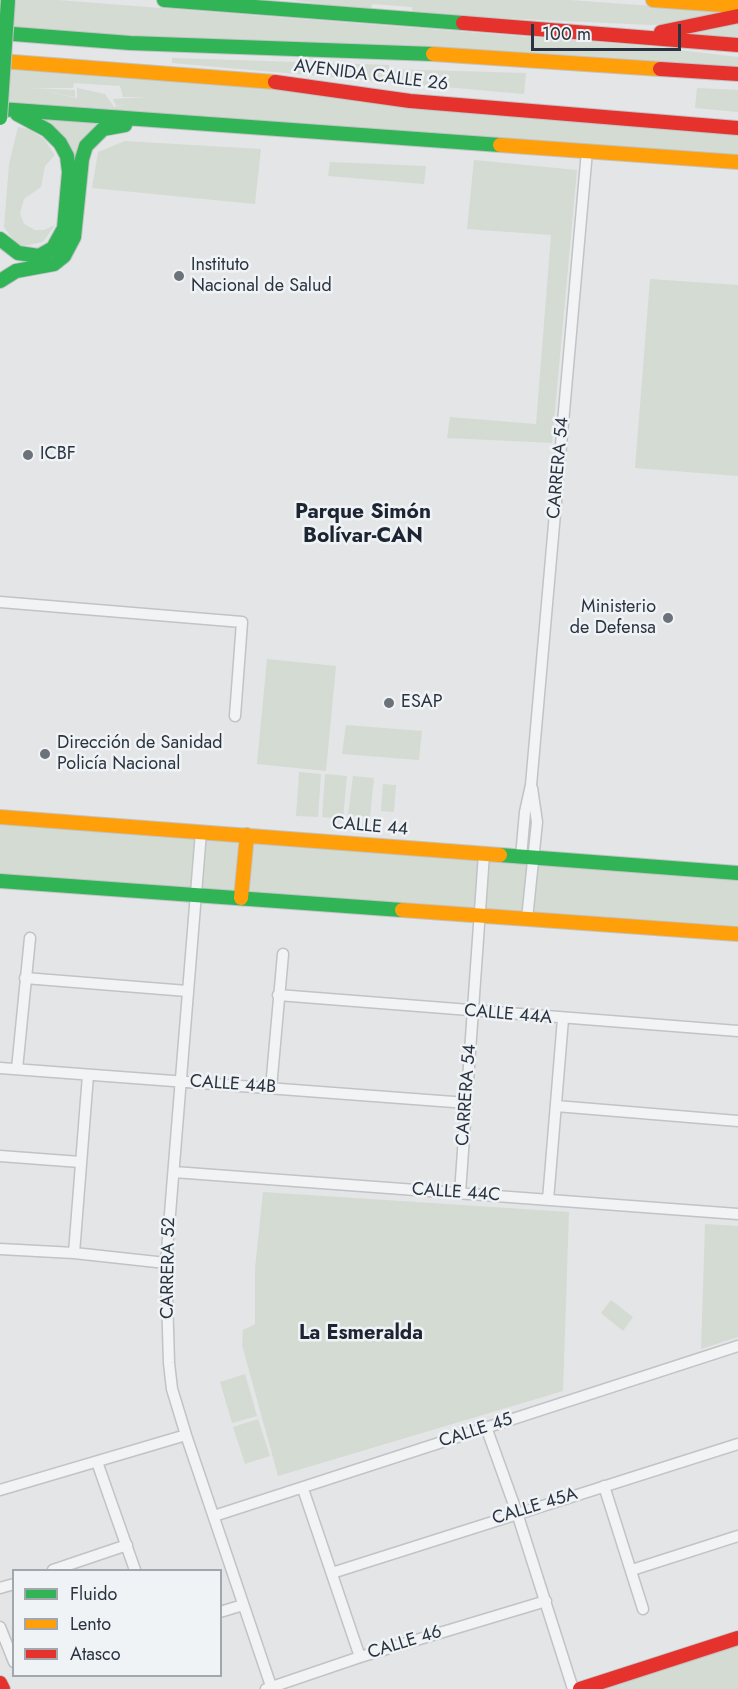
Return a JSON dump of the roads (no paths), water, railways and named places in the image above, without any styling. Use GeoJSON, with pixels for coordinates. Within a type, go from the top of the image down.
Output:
{"type":"FeatureCollection","features":[{"type":"Feature","properties":{"kind":"main road"},"geometry":{"type":"LineString","coordinates":[[3,112],[8,0]]}},
{"type":"Feature","properties":{"kind":"main road"},"geometry":{"type":"LineString","coordinates":[[164,0],[738,45]]}},
{"type":"Feature","properties":{"kind":"main road"},"geometry":{"type":"LineString","coordinates":[[267,0],[290,10]]}},
{"type":"Feature","properties":{"kind":"main road"},"geometry":{"type":"LineString","coordinates":[[652,0],[738,6]]}},
{"type":"Feature","properties":{"kind":"main road"},"geometry":{"type":"LineString","coordinates":[[622,37],[685,29],[738,16]]}},
{"type":"Feature","properties":{"kind":"main road","name":"AVENIDA CALLE 26"},"geometry":{"type":"LineString","coordinates":[[0,33],[130,44],[331,53],[457,55],[738,74]]}},
{"type":"Feature","properties":{"kind":"main road","name":"AVENIDA CALLE 26"},"geometry":{"type":"LineString","coordinates":[[0,61],[297,84],[410,101],[738,128]]}},
{"type":"Feature","properties":{"kind":"main road"},"geometry":{"type":"LineString","coordinates":[[3,112],[738,162]]}},
{"type":"Feature","properties":{"kind":"main road"},"geometry":{"type":"LineString","coordinates":[[0,238],[9,248],[29,256],[39,256],[53,248],[60,240],[64,228],[69,172],[67,156],[56,138],[40,125],[3,112]]}},
{"type":"Feature","properties":{"kind":"main road"},"geometry":{"type":"LineString","coordinates":[[0,280],[16,271],[54,264],[69,250],[75,231],[82,159],[86,146],[97,133],[112,126],[166,122]]}},
{"type":"Feature","properties":{"kind":"main road","name":"CALLE 44"},"geometry":{"type":"LineString","coordinates":[[0,817],[738,873]]}},
{"type":"Feature","properties":{"kind":"main road"},"geometry":{"type":"LineString","coordinates":[[241,898],[247,835]]}},
{"type":"Feature","properties":{"kind":"main road"},"geometry":{"type":"LineString","coordinates":[[0,881],[738,934]]}},
{"type":"Feature","properties":{"kind":"main road"},"geometry":{"type":"LineString","coordinates":[[580,1689],[738,1638]]}},
{"type":"Feature","properties":{"kind":"main road"},"geometry":{"type":"LineString","coordinates":[[0,1683],[3,1689]]}},
{"type":"Feature","properties":{"kind":"street","name":"CARRERA 54"},"geometry":{"type":"LineString","coordinates":[[527,919],[525,812],[531,785],[587,151]]}},
{"type":"Feature","properties":{"kind":"street"},"geometry":{"type":"LineString","coordinates":[[0,602],[238,621],[243,624],[235,717]]}},
{"type":"Feature","properties":{"kind":"street","name":"CARRERA 52"},"geometry":{"type":"LineString","coordinates":[[201,832],[166,1263],[169,1363],[172,1389],[186,1436],[269,1688]]}},
{"type":"Feature","properties":{"kind":"street","name":"CARRERA 54"},"geometry":{"type":"LineString","coordinates":[[460,1193],[484,854]]}},
{"type":"Feature","properties":{"kind":"street"},"geometry":{"type":"LineString","coordinates":[[16,1069],[30,938]]}},
{"type":"Feature","properties":{"kind":"street"},"geometry":{"type":"LineString","coordinates":[[271,1088],[283,954]]}},
{"type":"Feature","properties":{"kind":"street"},"geometry":{"type":"LineString","coordinates":[[25,978],[187,991]]}},
{"type":"Feature","properties":{"kind":"street","name":"CALLE 44A"},"geometry":{"type":"LineString","coordinates":[[278,995],[738,1032]]}},
{"type":"Feature","properties":{"kind":"street"},"geometry":{"type":"LineString","coordinates":[[548,1200],[563,1019]]}},
{"type":"Feature","properties":{"kind":"street","name":"CALLE 44B"},"geometry":{"type":"LineString","coordinates":[[0,1068],[467,1103]]}},
{"type":"Feature","properties":{"kind":"street"},"geometry":{"type":"LineString","coordinates":[[74,1253],[88,1075]]}},
{"type":"Feature","properties":{"kind":"street"},"geometry":{"type":"LineString","coordinates":[[556,1106],[738,1121]]}},
{"type":"Feature","properties":{"kind":"street"},"geometry":{"type":"LineString","coordinates":[[0,1156],[80,1162]]}},
{"type":"Feature","properties":{"kind":"street","name":"CALLE 44C"},"geometry":{"type":"LineString","coordinates":[[174,1172],[738,1214]]}},
{"type":"Feature","properties":{"kind":"street"},"geometry":{"type":"LineString","coordinates":[[0,1249],[74,1253],[166,1263]]}},
{"type":"Feature","properties":{"kind":"street","name":"CALLE 45"},"geometry":{"type":"LineString","coordinates":[[214,1516],[738,1347]]}},
{"type":"Feature","properties":{"kind":"street"},"geometry":{"type":"LineString","coordinates":[[486,1427],[517,1512],[573,1689]]}},
{"type":"Feature","properties":{"kind":"street"},"geometry":{"type":"LineString","coordinates":[[0,1490],[186,1436]]}},
{"type":"Feature","properties":{"kind":"street","name":"CALLE 45A"},"geometry":{"type":"LineString","coordinates":[[332,1573],[517,1512],[738,1444]]}},
{"type":"Feature","properties":{"kind":"street"},"geometry":{"type":"LineString","coordinates":[[97,1462],[135,1569]]}},
{"type":"Feature","properties":{"kind":"street"},"geometry":{"type":"LineString","coordinates":[[604,1486],[643,1609]]}},
{"type":"Feature","properties":{"kind":"street"},"geometry":{"type":"LineString","coordinates":[[303,1489],[360,1657]]}},
{"type":"Feature","properties":{"kind":"street"},"geometry":{"type":"LineString","coordinates":[[632,1570],[738,1536]]}},
{"type":"Feature","properties":{"kind":"street"},"geometry":{"type":"LineString","coordinates":[[55,1569],[127,1545]]}},
{"type":"Feature","properties":{"kind":"street","name":"CALLE 46"},"geometry":{"type":"LineString","coordinates":[[269,1688],[360,1657],[546,1601]]}},
{"type":"Feature","properties":{"kind":"street"},"geometry":{"type":"LineString","coordinates":[[222,1611],[243,1605]]}},
{"type":"Feature","properties":{"kind":"street"},"geometry":{"type":"LineString","coordinates":[[0,1627],[12,1657]]}},
{"type":"Feature","properties":{"kind":"place","name":"Instituto Nacional de Salud"},"geometry":{"type":"Point","coordinates":[179,276]}},
{"type":"Feature","properties":{"kind":"place","name":"ICBF"},"geometry":{"type":"Point","coordinates":[28,455]}},
{"type":"Feature","properties":{"kind":"place","name":"Ministerio de Defensa"},"geometry":{"type":"Point","coordinates":[668,618]}},
{"type":"Feature","properties":{"kind":"place","name":"ESAP"},"geometry":{"type":"Point","coordinates":[389,703]}},
{"type":"Feature","properties":{"kind":"place","name":"Dirección de Sanidad Policía Nacional"},"geometry":{"type":"Point","coordinates":[45,754]}},
{"type":"Feature","properties":{"kind":"district","name":"Parque Simón Bolívar-CAN"},"geometry":{"type":"Point","coordinates":[363,525]}},
{"type":"Feature","properties":{"kind":"district","name":"La Esmeralda"},"geometry":{"type":"Point","coordinates":[361,1334]}}]}
